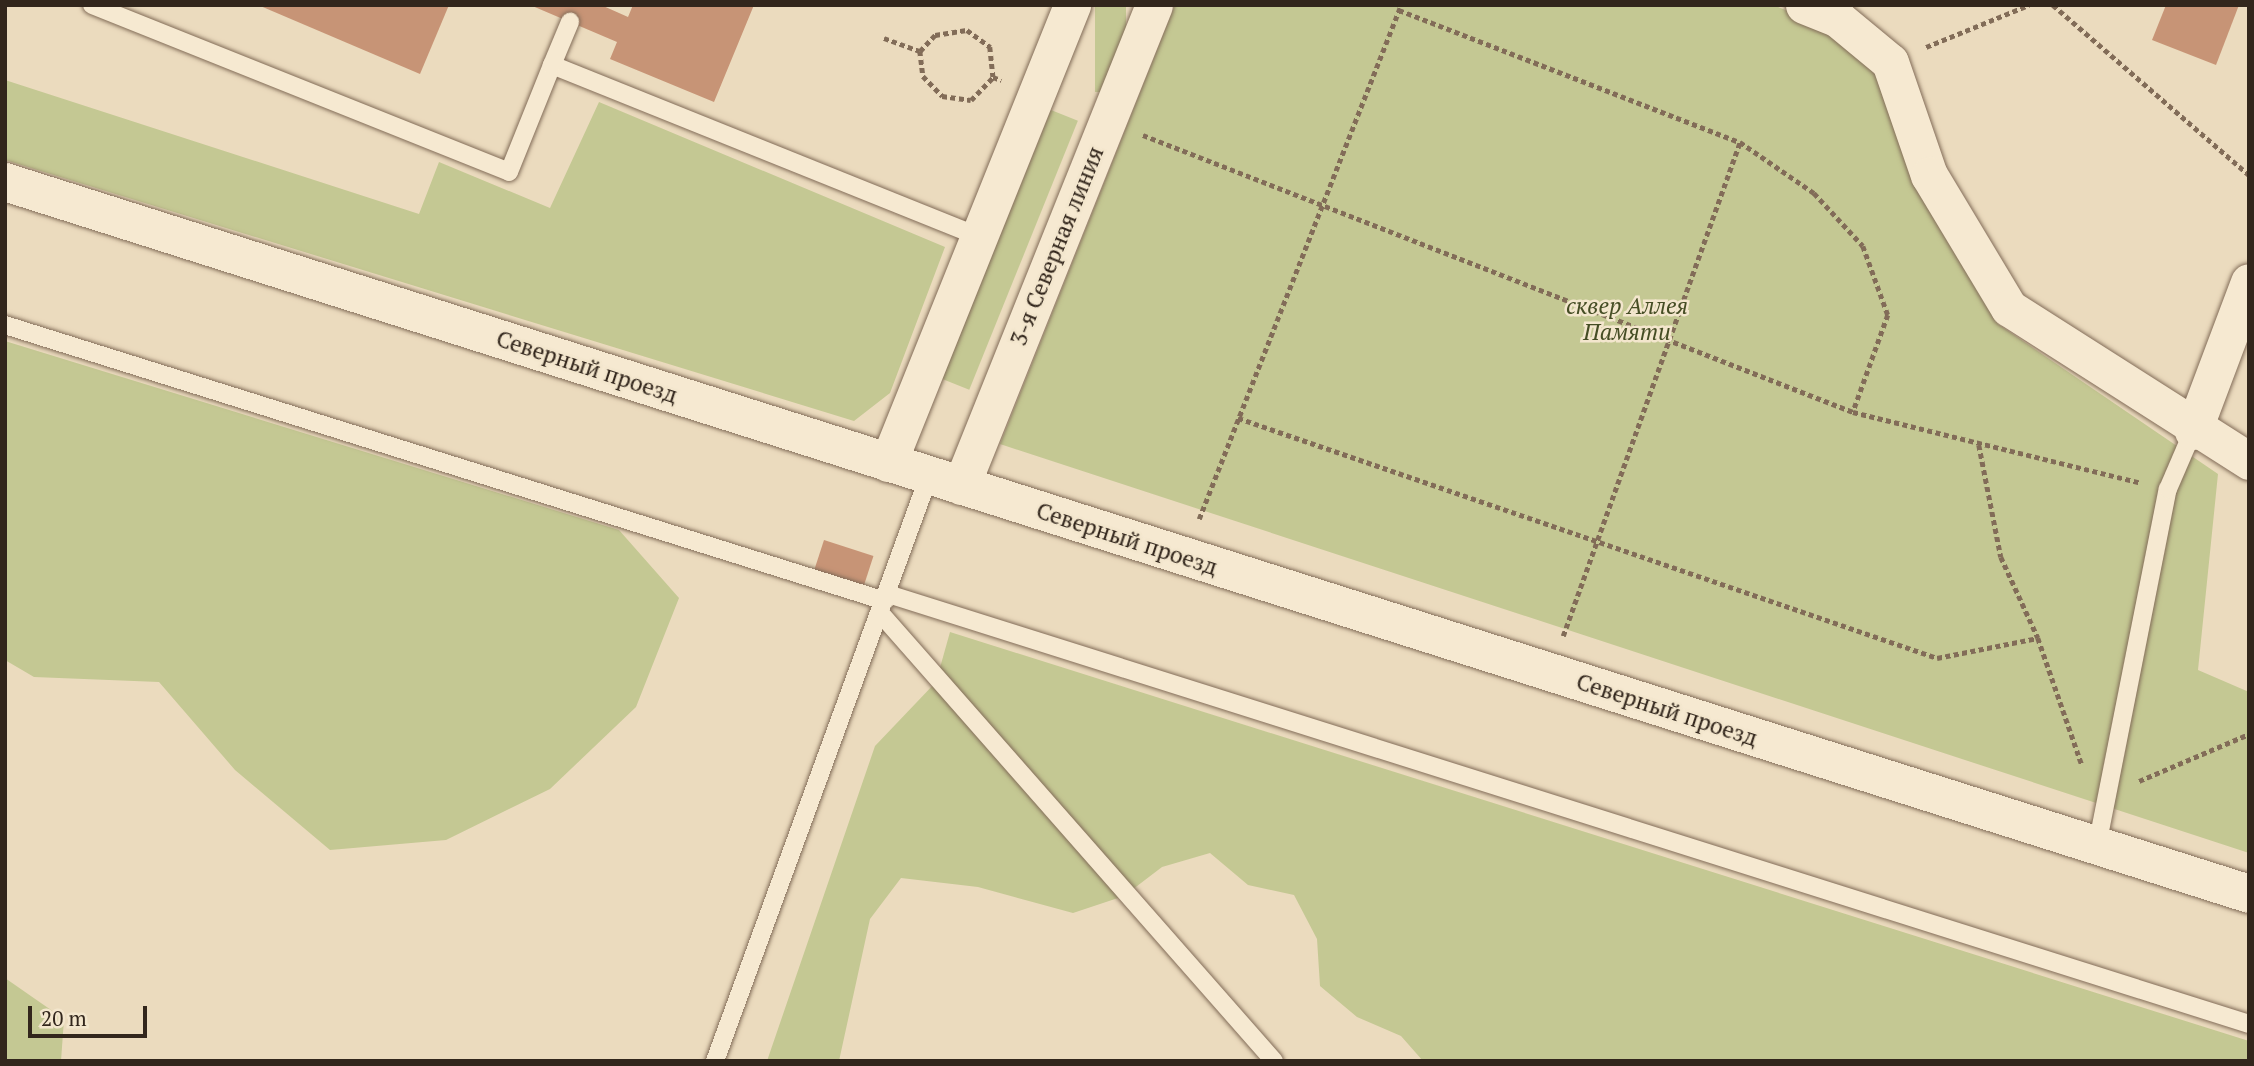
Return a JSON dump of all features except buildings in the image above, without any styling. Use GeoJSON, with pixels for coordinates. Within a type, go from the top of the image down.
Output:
{"type":"FeatureCollection","features":[{"type":"Feature","properties":{"kind":"street"},"geometry":{"type":"LineString","coordinates":[[888,463],[1072,5]]}},
{"type":"Feature","properties":{"kind":"street","name":"3-я Северная линия"},"geometry":{"type":"LineString","coordinates":[[945,481],[1107,121],[1154,5]]}},
{"type":"Feature","properties":{"kind":"street"},"geometry":{"type":"LineString","coordinates":[[1804,5],[1838,19],[1890,62],[1929,175],[2009,308],[2193,431],[2249,461]]}},
{"type":"Feature","properties":{"kind":"street","name":"Северный проезд"},"geometry":{"type":"LineString","coordinates":[[5,182],[945,481],[2099,832],[2249,894]]}},
{"type":"Feature","properties":{"kind":"street"},"geometry":{"type":"LineString","coordinates":[[2193,431],[2249,282]]}},
{"type":"Feature","properties":{"kind":"lane"},"geometry":{"type":"LineString","coordinates":[[92,5],[509,172],[570,22]]}},
{"type":"Feature","properties":{"kind":"lane"},"geometry":{"type":"LineString","coordinates":[[552,65],[979,237]]}},
{"type":"Feature","properties":{"kind":"lane"},"geometry":{"type":"LineString","coordinates":[[5,324],[884,603],[2249,1024]]}},
{"type":"Feature","properties":{"kind":"lane"},"geometry":{"type":"LineString","coordinates":[[2099,832],[2168,489],[2193,431]]}},
{"type":"Feature","properties":{"kind":"lane"},"geometry":{"type":"LineString","coordinates":[[715,1061],[884,603],[945,481]]}},
{"type":"Feature","properties":{"kind":"lane"},"geometry":{"type":"LineString","coordinates":[[884,603],[1274,1061]]}},
{"type":"Feature","properties":{"kind":"path"},"geometry":{"type":"LineString","coordinates":[[1890,62],[2029,5]]}},
{"type":"Feature","properties":{"kind":"path"},"geometry":{"type":"LineString","coordinates":[[2053,5],[2249,175]]}},
{"type":"Feature","properties":{"kind":"path"},"geometry":{"type":"LineString","coordinates":[[1198,520],[1400,8],[1740,142],[1814,192],[1863,246],[1888,314],[1853,412]]}},
{"type":"Feature","properties":{"kind":"path"},"geometry":{"type":"LineString","coordinates":[[967,30],[990,47],[993,77],[971,100],[942,96],[923,76],[920,51],[935,35],[967,30]]}},
{"type":"Feature","properties":{"kind":"path"},"geometry":{"type":"LineString","coordinates":[[884,38],[920,51]]}},
{"type":"Feature","properties":{"kind":"path"},"geometry":{"type":"LineString","coordinates":[[993,77],[1037,93]]}},
{"type":"Feature","properties":{"kind":"path"},"geometry":{"type":"LineString","coordinates":[[1107,121],[1853,412],[1979,445],[2168,489]]}},
{"type":"Feature","properties":{"kind":"path"},"geometry":{"type":"LineString","coordinates":[[1561,641],[1740,142]]}},
{"type":"Feature","properties":{"kind":"path"},"geometry":{"type":"LineString","coordinates":[[1238,418],[1596,544],[1937,658],[2038,638]]}},
{"type":"Feature","properties":{"kind":"path"},"geometry":{"type":"LineString","coordinates":[[1979,445],[2001,557],[2038,638],[2099,832]]}},
{"type":"Feature","properties":{"kind":"path"},"geometry":{"type":"LineString","coordinates":[[2106,796],[2249,734]]}},
{"type":"Feature","properties":{"kind":"green space"},"geometry":{"type":"Polygon","coordinates":[[[1095,5],[1126,5],[1126,92],[1095,92],[1095,5]]]}},
{"type":"Feature","properties":{"kind":"green space","name":"сквер Аллея Памяти"},"geometry":{"type":"Polygon","coordinates":[[[1175,5],[1773,5],[1822,25],[1878,77],[1914,185],[1998,324],[2218,474],[2198,670],[2249,692],[2249,853],[1000,444],[1175,5]]]}},
{"type":"Feature","properties":{"kind":"green space"},"geometry":{"type":"Polygon","coordinates":[[[5,80],[419,214],[439,162],[550,208],[599,102],[945,247],[890,393],[854,421],[5,160],[5,80]]]}},
{"type":"Feature","properties":{"kind":"green space"},"geometry":{"type":"Polygon","coordinates":[[[1051,110],[1078,121],[969,390],[942,379],[1051,110]]]}},
{"type":"Feature","properties":{"kind":"green space"},"geometry":{"type":"Polygon","coordinates":[[[5,341],[619,530],[679,598],[636,707],[550,789],[446,840],[330,850],[235,770],[159,682],[34,677],[5,660],[5,341]]]}},
{"type":"Feature","properties":{"kind":"green space"},"geometry":{"type":"Polygon","coordinates":[[[950,632],[2249,1041],[2249,1061],[1423,1061],[1401,1036],[1357,1017],[1320,986],[1317,939],[1294,895],[1248,885],[1210,853],[1162,867],[1124,896],[1073,913],[978,887],[901,878],[870,919],[839,1061],[767,1061],[875,746],[936,682],[950,632]]]}},
{"type":"Feature","properties":{"kind":"green space"},"geometry":{"type":"Polygon","coordinates":[[[5,978],[64,1019],[61,1061],[5,1061],[5,978]]]}}]}
